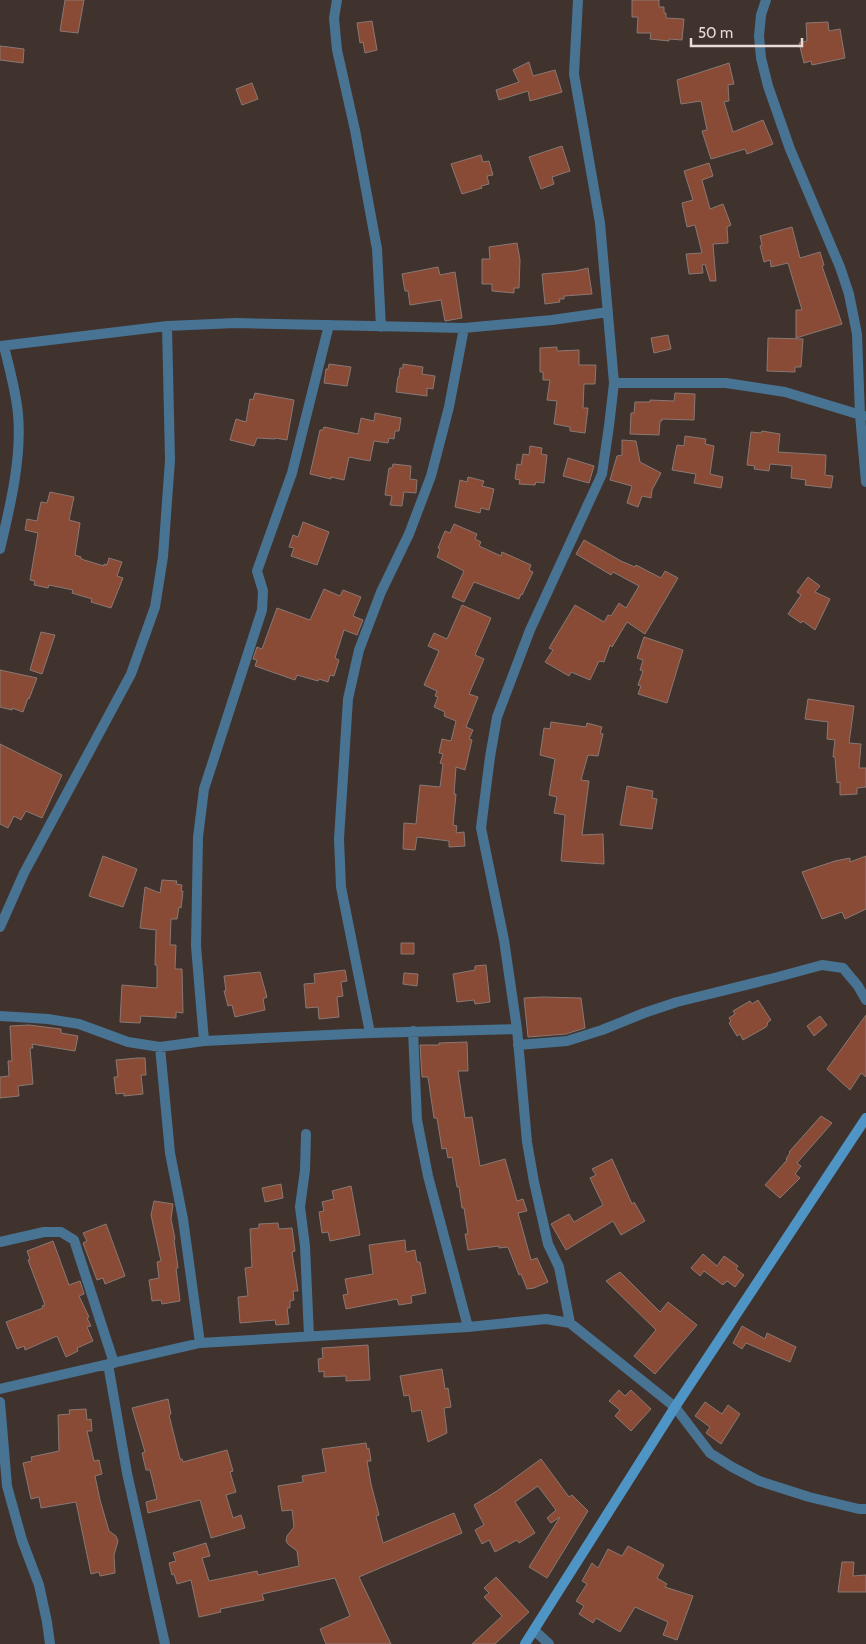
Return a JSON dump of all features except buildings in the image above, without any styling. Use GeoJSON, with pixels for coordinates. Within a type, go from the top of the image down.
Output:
{"type":"FeatureCollection","features":[{"type":"Feature","properties":{"kind":"street"},"geometry":{"type":"LineString","coordinates":[[337,0],[334,18],[337,50],[377,249],[381,327]]}},
{"type":"Feature","properties":{"kind":"street"},"geometry":{"type":"LineString","coordinates":[[570,1323],[559,1267],[548,1244],[534,1182],[527,1142],[517,1029],[504,940],[481,828],[497,717],[530,630],[602,474],[614,383],[600,223],[574,74],[578,0]]}},
{"type":"Feature","properties":{"kind":"street"},"geometry":{"type":"LineString","coordinates":[[766,0],[761,15],[759,36],[761,58],[780,122],[840,267],[849,294],[857,334],[866,482]]}},
{"type":"Feature","properties":{"kind":"street"},"geometry":{"type":"LineString","coordinates":[[0,549],[10,505],[18,446],[18,414],[2,346],[167,326],[236,322],[329,326],[464,328],[552,320],[608,312]]}},
{"type":"Feature","properties":{"kind":"street"},"geometry":{"type":"LineString","coordinates":[[0,927],[24,873],[131,674],[155,606],[163,557],[170,460],[167,326]]}},
{"type":"Feature","properties":{"kind":"street"},"geometry":{"type":"LineString","coordinates":[[204,1040],[196,946],[198,836],[204,789],[262,610],[263,591],[257,571],[292,473],[329,326]]}},
{"type":"Feature","properties":{"kind":"street"},"geometry":{"type":"LineString","coordinates":[[370,1033],[341,888],[339,839],[348,699],[360,650],[378,600],[408,534],[431,476],[449,407],[464,328]]}},
{"type":"Feature","properties":{"kind":"street"},"geometry":{"type":"LineString","coordinates":[[614,383],[726,383],[785,392],[863,416]]}},
{"type":"Feature","properties":{"kind":"street"},"geometry":{"type":"LineString","coordinates":[[518,1045],[567,1041],[678,1002],[822,965],[843,968],[858,986],[866,1000]]}},
{"type":"Feature","properties":{"kind":"street"},"geometry":{"type":"LineString","coordinates":[[0,1016],[48,1019],[79,1024],[128,1042],[160,1047],[204,1040],[517,1029]]}},
{"type":"Feature","properties":{"kind":"street"},"geometry":{"type":"LineString","coordinates":[[413,1032],[417,1120],[428,1176],[468,1327]]}},
{"type":"Feature","properties":{"kind":"street"},"geometry":{"type":"LineString","coordinates":[[160,1047],[170,1153],[183,1219],[200,1343]]}},
{"type":"Feature","properties":{"kind":"street"},"geometry":{"type":"LineString","coordinates":[[525,1644],[675,1407],[866,1118]]}},
{"type":"Feature","properties":{"kind":"street"},"geometry":{"type":"LineString","coordinates":[[306,1134],[305,1170],[300,1207],[309,1336]]}},
{"type":"Feature","properties":{"kind":"street"},"geometry":{"type":"LineString","coordinates":[[0,1242],[44,1232],[61,1232],[74,1240],[111,1364],[128,1473],[165,1644]]}},
{"type":"Feature","properties":{"kind":"street"},"geometry":{"type":"LineString","coordinates":[[0,1389],[200,1343],[468,1327],[546,1319],[570,1323],[675,1407],[710,1453],[732,1467],[759,1480],[793,1491],[866,1510]]}},
{"type":"Feature","properties":{"kind":"street"},"geometry":{"type":"LineString","coordinates":[[0,1402],[7,1486],[22,1540],[39,1585],[50,1644]]}},
{"type":"Feature","properties":{"kind":"street"},"geometry":{"type":"LineString","coordinates":[[534,1630],[549,1644]]}}]}
